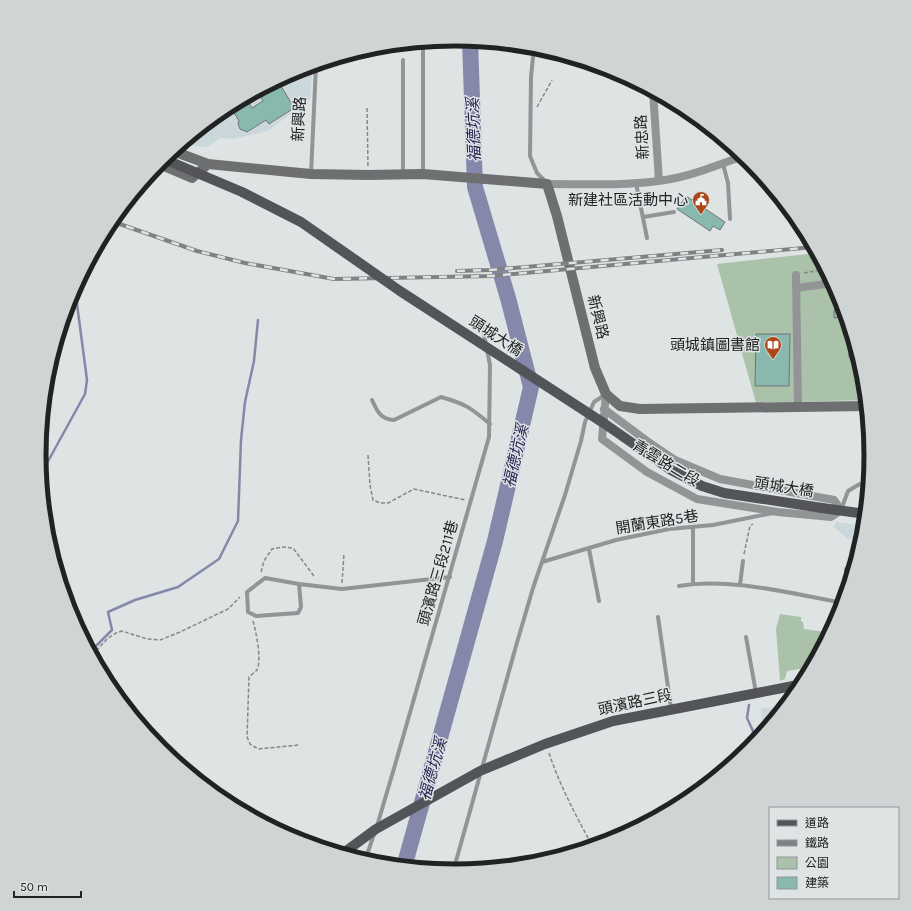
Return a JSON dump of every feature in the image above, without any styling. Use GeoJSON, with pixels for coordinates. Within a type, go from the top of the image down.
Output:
{"type":"FeatureCollection","features":[{"type":"Feature","properties":{"kind":"main road","name":"頭城大橋"},"geometry":{"type":"LineString","coordinates":[[171,161],[242,192],[301,222],[400,291],[605,424],[671,470],[702,486],[724,493],[822,508]]}},
{"type":"Feature","properties":{"kind":"main road","name":"青雲路二段"},"geometry":{"type":"LineString","coordinates":[[822,508],[860,513]]}},
{"type":"Feature","properties":{"kind":"main road","name":"頭濱路三段"},"geometry":{"type":"LineString","coordinates":[[376,829],[480,771],[546,744],[613,720],[794,686]]}},
{"type":"Feature","properties":{"kind":"main road"},"geometry":{"type":"LineString","coordinates":[[347,850],[376,829]]}},
{"type":"Feature","properties":{"kind":"street","name":"新忠路"},"geometry":{"type":"LineString","coordinates":[[653,97],[659,182]]}},
{"type":"Feature","properties":{"kind":"street"},"geometry":{"type":"LineString","coordinates":[[179,153],[208,164],[311,174],[423,174],[527,181],[547,184],[659,182],[685,176],[737,158]]}},
{"type":"Feature","properties":{"kind":"street"},"geometry":{"type":"LineString","coordinates":[[165,167],[192,178],[208,164]]}},
{"type":"Feature","properties":{"kind":"street","name":"新興路"},"geometry":{"type":"LineString","coordinates":[[547,184],[557,216],[595,368],[606,394],[620,406],[640,409],[861,406]]}},
{"type":"Feature","properties":{"kind":"street"},"geometry":{"type":"LineString","coordinates":[[796,275],[798,406]]}},
{"type":"Feature","properties":{"kind":"street"},"geometry":{"type":"LineString","coordinates":[[796,288],[827,284]]}},
{"type":"Feature","properties":{"kind":"street","name":"青雲路二段"},"geometry":{"type":"LineString","coordinates":[[604,409],[675,460],[720,479],[834,500],[841,510],[831,517],[778,512],[697,499],[647,472],[602,439],[604,409],[606,394]]}},
{"type":"Feature","properties":{"kind":"lane"},"geometry":{"type":"LineString","coordinates":[[423,48],[423,174]]}},
{"type":"Feature","properties":{"kind":"lane"},"geometry":{"type":"LineString","coordinates":[[533,54],[531,76],[530,156],[538,173],[547,184]]}},
{"type":"Feature","properties":{"kind":"lane"},"geometry":{"type":"LineString","coordinates":[[403,60],[403,175]]}},
{"type":"Feature","properties":{"kind":"lane","name":"新興路"},"geometry":{"type":"LineString","coordinates":[[311,174],[316,71]]}},
{"type":"Feature","properties":{"kind":"lane"},"geometry":{"type":"LineString","coordinates":[[723,163],[728,183],[730,219]]}},
{"type":"Feature","properties":{"kind":"lane"},"geometry":{"type":"LineString","coordinates":[[636,183],[647,238]]}},
{"type":"Feature","properties":{"kind":"lane"},"geometry":{"type":"LineString","coordinates":[[643,217],[674,212]]}},
{"type":"Feature","properties":{"kind":"lane","name":"頭濱路三段211巷"},"geometry":{"type":"LineString","coordinates":[[367,855],[450,577],[489,437],[490,365],[481,319]]}},
{"type":"Feature","properties":{"kind":"lane"},"geometry":{"type":"LineString","coordinates":[[455,865],[516,646],[565,495],[585,422],[594,402],[606,394]]}},
{"type":"Feature","properties":{"kind":"lane"},"geometry":{"type":"LineString","coordinates":[[372,400],[379,414],[388,420],[394,420],[442,397],[460,402],[471,408],[490,424]]}},
{"type":"Feature","properties":{"kind":"lane"},"geometry":{"type":"LineString","coordinates":[[841,510],[848,491],[864,483]]}},
{"type":"Feature","properties":{"kind":"lane","name":"開蘭東路5巷"},"geometry":{"type":"LineString","coordinates":[[542,562],[623,538],[669,529],[713,526],[778,512]]}},
{"type":"Feature","properties":{"kind":"lane"},"geometry":{"type":"LineString","coordinates":[[693,527],[693,584]]}},
{"type":"Feature","properties":{"kind":"lane"},"geometry":{"type":"LineString","coordinates":[[589,549],[598,601]]}},
{"type":"Feature","properties":{"kind":"lane"},"geometry":{"type":"LineString","coordinates":[[740,585],[743,561]]}},
{"type":"Feature","properties":{"kind":"lane"},"geometry":{"type":"LineString","coordinates":[[846,569],[847,575]]}},
{"type":"Feature","properties":{"kind":"lane"},"geometry":{"type":"LineString","coordinates":[[299,584],[301,607],[298,613],[256,616],[248,612],[247,592],[265,578],[342,589],[450,577]]}},
{"type":"Feature","properties":{"kind":"lane"},"geometry":{"type":"LineString","coordinates":[[679,586],[693,584],[740,585],[838,602]]}},
{"type":"Feature","properties":{"kind":"lane"},"geometry":{"type":"LineString","coordinates":[[658,617],[671,709]]}},
{"type":"Feature","properties":{"kind":"lane"},"geometry":{"type":"LineString","coordinates":[[746,637],[756,693]]}},
{"type":"Feature","properties":{"kind":"path"},"geometry":{"type":"LineString","coordinates":[[530,121],[552,80]]}},
{"type":"Feature","properties":{"kind":"path"},"geometry":{"type":"LineString","coordinates":[[367,108],[368,175]]}},
{"type":"Feature","properties":{"kind":"path"},"geometry":{"type":"LineString","coordinates":[[796,275],[821,270]]}},
{"type":"Feature","properties":{"kind":"path"},"geometry":{"type":"LineString","coordinates":[[368,455],[370,485],[373,500],[380,503],[388,503],[414,489],[460,498],[470,502]]}},
{"type":"Feature","properties":{"kind":"path"},"geometry":{"type":"LineString","coordinates":[[743,561],[750,526],[768,514]]}},
{"type":"Feature","properties":{"kind":"path"},"geometry":{"type":"LineString","coordinates":[[258,583],[264,561],[272,549],[277,548],[293,548],[314,576]]}},
{"type":"Feature","properties":{"kind":"path"},"geometry":{"type":"LineString","coordinates":[[342,589],[344,554]]}},
{"type":"Feature","properties":{"kind":"path"},"geometry":{"type":"LineString","coordinates":[[96,651],[108,638],[116,633],[122,632],[147,639],[160,640],[228,609],[247,592]]}},
{"type":"Feature","properties":{"kind":"path"},"geometry":{"type":"LineString","coordinates":[[251,614],[258,635],[258,658],[257,670],[249,677],[247,737],[250,744],[258,749],[299,746]]}},
{"type":"Feature","properties":{"kind":"path"},"geometry":{"type":"LineString","coordinates":[[546,744],[556,774],[568,802],[590,842]]}},
{"type":"Feature","properties":{"kind":"shaded area"},"geometry":{"type":"Polygon","coordinates":[[[312,72],[310,99],[268,131],[233,139],[220,138],[207,147],[188,146],[228,115],[251,101],[274,88],[312,72]]]}},
{"type":"Feature","properties":{"kind":"shaded area"},"geometry":{"type":"Polygon","coordinates":[[[836,522],[859,525],[856,539],[848,539],[834,527],[836,522]]]}},
{"type":"Feature","properties":{"kind":"shaded area"},"geometry":{"type":"Polygon","coordinates":[[[779,706],[762,727],[761,709],[779,706]]]}},
{"type":"Feature","properties":{"kind":"green space"},"geometry":{"type":"Polygon","coordinates":[[[811,254],[823,274],[843,324],[851,350],[861,400],[756,403],[717,264],[811,254]]]}},
{"type":"Feature","properties":{"kind":"green space"},"geometry":{"type":"Polygon","coordinates":[[[780,614],[801,617],[804,629],[825,632],[822,639],[816,640],[817,647],[805,668],[787,671],[785,679],[780,681],[776,629],[780,614]]]}},
{"type":"Feature","properties":{"kind":"building"},"geometry":{"type":"Polygon","coordinates":[[[282,85],[294,108],[269,124],[266,120],[247,132],[240,129],[238,124],[239,121],[233,112],[249,102],[252,108],[263,101],[260,96],[282,85]]]}},
{"type":"Feature","properties":{"kind":"building","name":"新建社區活動中心"},"geometry":{"type":"Polygon","coordinates":[[[686,196],[725,222],[720,230],[713,226],[710,231],[677,209],[686,196]]]}},
{"type":"Feature","properties":{"kind":"building"},"geometry":{"type":"Polygon","coordinates":[[[838,309],[840,317],[834,318],[834,310],[838,309]]]}},
{"type":"Feature","properties":{"kind":"building","name":"頭城鎮圖書館"},"geometry":{"type":"Polygon","coordinates":[[[756,334],[790,334],[789,386],[755,386],[756,334]]]}},
{"type":"Feature","properties":{"kind":"building"},"geometry":{"type":"Polygon","coordinates":[[[852,352],[853,360],[851,361],[848,354],[852,352]]]}},
{"type":"Feature","properties":{"kind":"waterway","name":"福德坑溪"},"geometry":{"type":"LineString","coordinates":[[406,861],[495,541],[531,387],[508,298],[475,187],[470,47]]}},
{"type":"Feature","properties":{"kind":"waterway"},"geometry":{"type":"LineString","coordinates":[[46,464],[85,394],[87,380],[77,300]]}},
{"type":"Feature","properties":{"kind":"waterway"},"geometry":{"type":"LineString","coordinates":[[94,648],[112,630],[108,612],[135,600],[178,587],[219,559],[238,521],[241,440],[245,402],[254,361],[258,320]]}},
{"type":"Feature","properties":{"kind":"waterway"},"geometry":{"type":"LineString","coordinates":[[749,705],[747,718],[753,731],[752,737]]}},
{"type":"Feature","properties":{"kind":"railway"},"geometry":{"type":"LineString","coordinates":[[118,224],[197,251],[245,263],[334,279],[491,276],[808,248]]}},
{"type":"Feature","properties":{"kind":"railway"},"geometry":{"type":"LineString","coordinates":[[457,271],[490,270],[722,250]]}},
{"type":"Feature","properties":{"kind":"place","name":"新建社區活動中心"},"geometry":{"type":"Point","coordinates":[701,215]}},
{"type":"Feature","properties":{"kind":"place","name":"頭城鎮圖書館"},"geometry":{"type":"Point","coordinates":[773,360]}}]}
